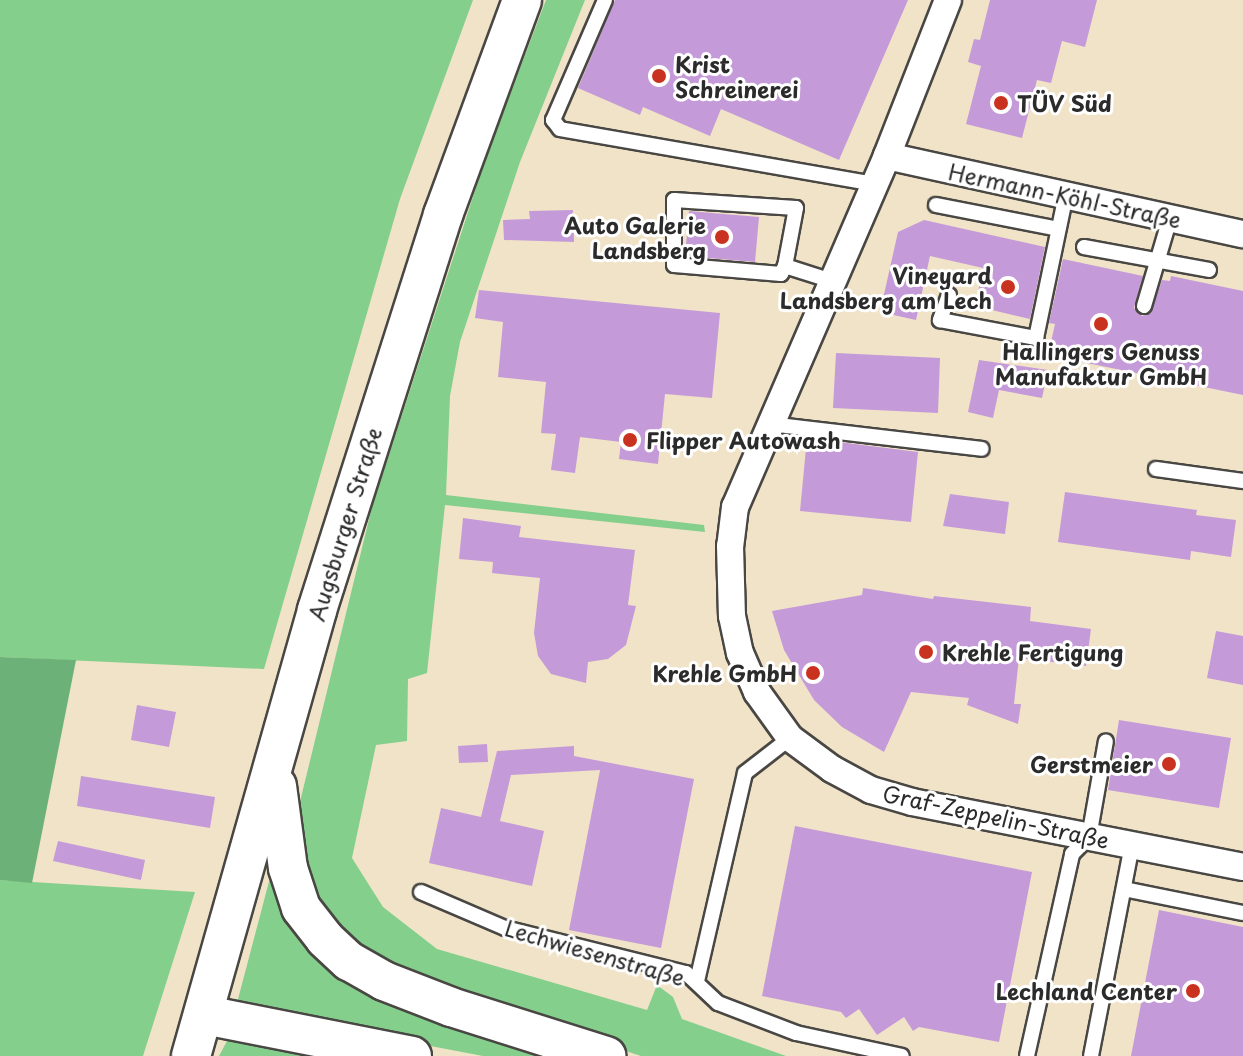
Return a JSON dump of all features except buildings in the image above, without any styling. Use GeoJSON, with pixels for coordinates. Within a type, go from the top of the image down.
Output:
{"type":"FeatureCollection","features":[{"type":"Feature","properties":{"kind":"main road","name":"Augsburger Straße"},"geometry":{"type":"LineString","coordinates":[[191,1056],[275,768],[317,610],[443,215],[522,0]]}},
{"type":"Feature","properties":{"kind":"main road"},"geometry":{"type":"LineString","coordinates":[[275,768],[288,868],[301,908],[325,939],[349,961],[384,981],[451,1007],[606,1056]]}},
{"type":"Feature","properties":{"kind":"main road"},"geometry":{"type":"LineString","coordinates":[[205,1015],[412,1056]]}},
{"type":"Feature","properties":{"kind":"street","name":"Graf-Zeppelin-Straße"},"geometry":{"type":"LineString","coordinates":[[948,0],[887,156],[735,507],[730,546],[732,616],[740,653],[757,692],[790,738],[832,769],[871,790],[912,802],[1243,867]]}},
{"type":"Feature","properties":{"kind":"street","name":"Hermann-Köhl-Straße"},"geometry":{"type":"LineString","coordinates":[[887,156],[1243,234]]}},
{"type":"Feature","properties":{"kind":"lane"},"geometry":{"type":"LineString","coordinates":[[605,0],[553,120],[560,129],[874,184]]}},
{"type":"Feature","properties":{"kind":"lane"},"geometry":{"type":"LineString","coordinates":[[949,295],[940,320],[1036,338],[1066,195]]}},
{"type":"Feature","properties":{"kind":"lane"},"geometry":{"type":"LineString","coordinates":[[674,200],[796,208],[785,266],[781,274],[674,265],[674,200]]}},
{"type":"Feature","properties":{"kind":"lane"},"geometry":{"type":"LineString","coordinates":[[936,205],[1058,229]]}},
{"type":"Feature","properties":{"kind":"lane"},"geometry":{"type":"LineString","coordinates":[[1144,306],[1170,218]]}},
{"type":"Feature","properties":{"kind":"lane"},"geometry":{"type":"LineString","coordinates":[[1084,247],[1209,270]]}},
{"type":"Feature","properties":{"kind":"lane"},"geometry":{"type":"LineString","coordinates":[[785,266],[832,281]]}},
{"type":"Feature","properties":{"kind":"lane"},"geometry":{"type":"LineString","coordinates":[[770,424],[982,449]]}},
{"type":"Feature","properties":{"kind":"lane"},"geometry":{"type":"LineString","coordinates":[[1156,469],[1243,481]]}},
{"type":"Feature","properties":{"kind":"lane"},"geometry":{"type":"LineString","coordinates":[[697,981],[745,773],[790,738]]}},
{"type":"Feature","properties":{"kind":"lane"},"geometry":{"type":"LineString","coordinates":[[1027,1056],[1072,854],[1089,837],[1106,741]]}},
{"type":"Feature","properties":{"kind":"lane"},"geometry":{"type":"LineString","coordinates":[[1091,1056],[1132,845]]}},
{"type":"Feature","properties":{"kind":"lane"},"geometry":{"type":"LineString","coordinates":[[1124,889],[1243,913]]}},
{"type":"Feature","properties":{"kind":"lane","name":"Lechwiesenstraße"},"geometry":{"type":"LineString","coordinates":[[421,892],[505,928],[676,970],[697,981],[718,1003],[796,1033],[902,1056]]}},
{"type":"Feature","properties":{"kind":"green space"},"geometry":{"type":"Polygon","coordinates":[[[0,0],[473,0],[400,199],[264,669],[0,657],[0,0]]]}},
{"type":"Feature","properties":{"kind":"green space"},"geometry":{"type":"Polygon","coordinates":[[[546,0],[585,0],[520,162],[460,342],[450,396],[446,495],[704,525],[705,532],[445,505],[427,673],[408,679],[407,741],[376,745],[352,858],[383,907],[437,949],[647,1010],[657,985],[673,997],[682,1019],[786,1056],[641,1056],[502,1011],[377,963],[313,905],[296,818],[372,507],[485,160],[546,0]]]}},
{"type":"Feature","properties":{"kind":"green space"},"geometry":{"type":"Polygon","coordinates":[[[0,657],[76,660],[32,883],[0,880],[0,657]]]}},
{"type":"Feature","properties":{"kind":"green space"},"geometry":{"type":"Polygon","coordinates":[[[272,870],[304,933],[566,1056],[483,1056],[241,1010],[237,1003],[272,870]]]}},
{"type":"Feature","properties":{"kind":"green space"},"geometry":{"type":"Polygon","coordinates":[[[0,880],[195,892],[143,1056],[0,1056],[0,880]]]}},
{"type":"Feature","properties":{"kind":"green space"},"geometry":{"type":"Polygon","coordinates":[[[236,1040],[321,1056],[219,1056],[227,1041],[236,1040]]]}},
{"type":"Feature","properties":{"kind":"place","name":"Krist Schreinerei"},"geometry":{"type":"Point","coordinates":[659,76]}},
{"type":"Feature","properties":{"kind":"place","name":"TÜV Süd"},"geometry":{"type":"Point","coordinates":[1001,103]}},
{"type":"Feature","properties":{"kind":"place","name":"Auto Galerie Landsberg"},"geometry":{"type":"Point","coordinates":[722,237]}},
{"type":"Feature","properties":{"kind":"place","name":"Vineyard Landsberg am Lech"},"geometry":{"type":"Point","coordinates":[1008,287]}},
{"type":"Feature","properties":{"kind":"place","name":"Hallingers Genuss Manufaktur GmbH"},"geometry":{"type":"Point","coordinates":[1101,324]}},
{"type":"Feature","properties":{"kind":"place","name":"Flipper Autowash"},"geometry":{"type":"Point","coordinates":[630,440]}},
{"type":"Feature","properties":{"kind":"place","name":"Krehle Fertigung"},"geometry":{"type":"Point","coordinates":[926,652]}},
{"type":"Feature","properties":{"kind":"place","name":"Krehle GmbH"},"geometry":{"type":"Point","coordinates":[813,673]}},
{"type":"Feature","properties":{"kind":"place","name":"Gerstmeier"},"geometry":{"type":"Point","coordinates":[1169,764]}},
{"type":"Feature","properties":{"kind":"place","name":"Lechland Center"},"geometry":{"type":"Point","coordinates":[1193,991]}}]}
